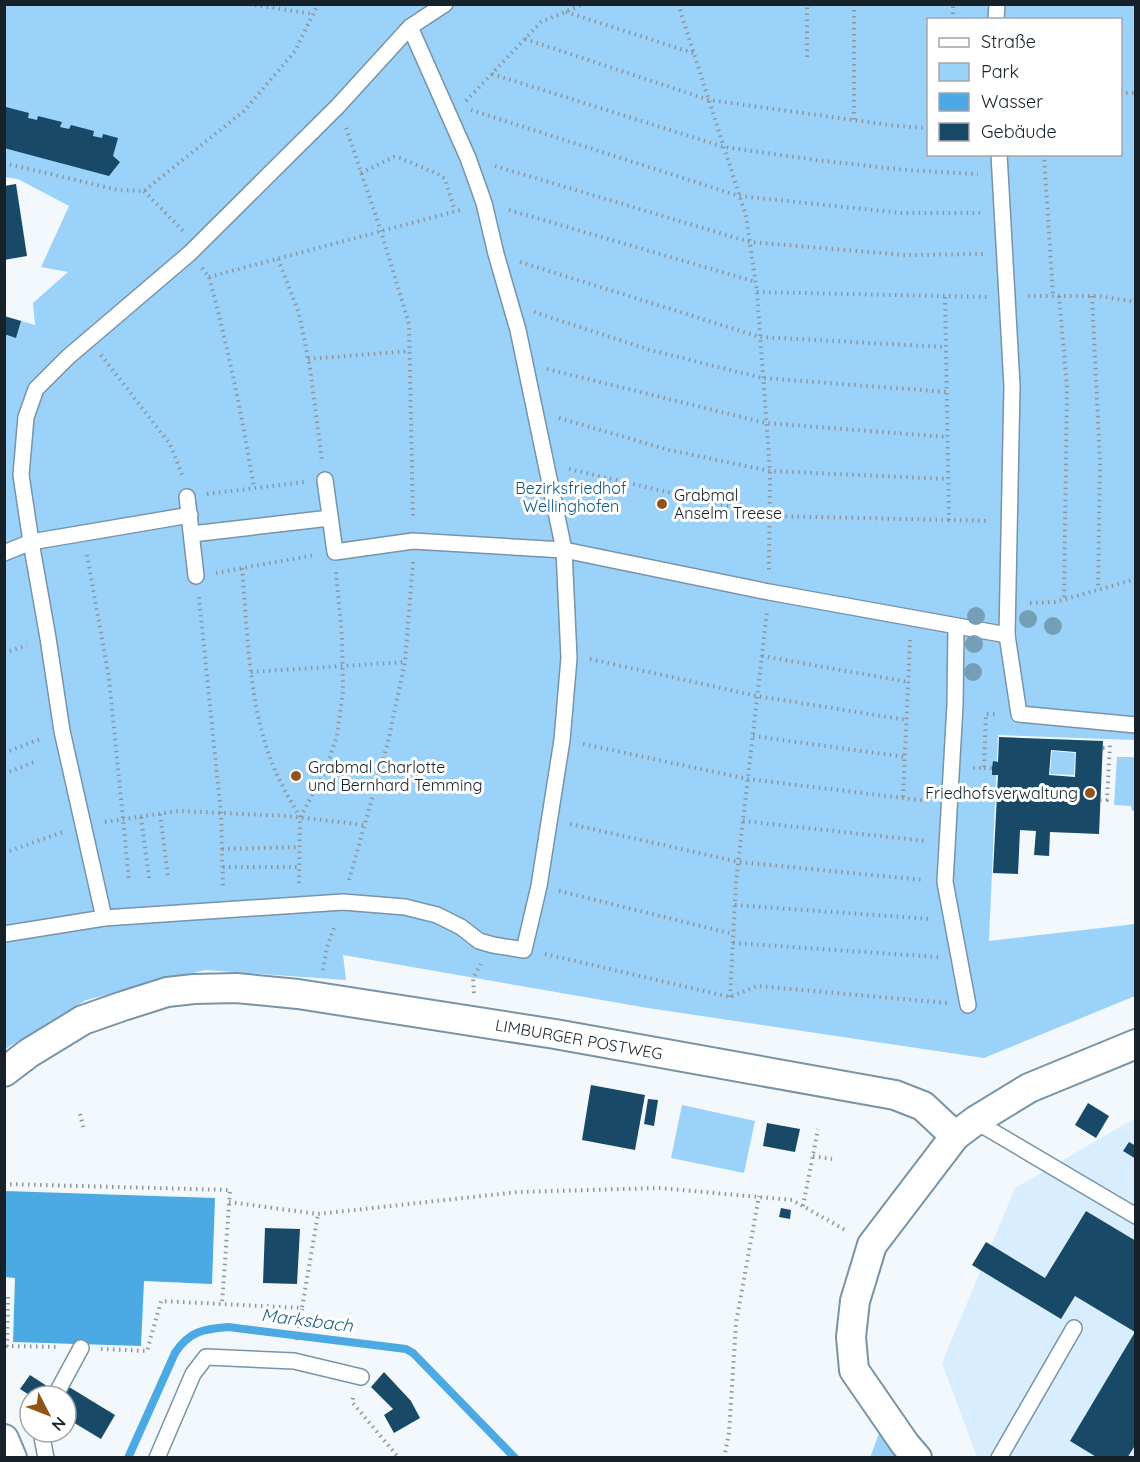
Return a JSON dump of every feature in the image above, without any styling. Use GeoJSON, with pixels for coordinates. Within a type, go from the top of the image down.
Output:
{"type":"FeatureCollection","features":[{"type":"Feature","properties":{"kind":"street","name":"LIMBURGER POSTWEG"},"geometry":{"type":"LineString","coordinates":[[4,1072],[29,1053],[83,1020],[167,992],[236,988],[318,997],[555,1034],[895,1095],[923,1106],[965,1128]]}},
{"type":"Feature","properties":{"kind":"street"},"geometry":{"type":"LineString","coordinates":[[917,1458],[854,1370],[851,1337],[855,1301],[872,1245],[900,1195],[965,1128],[1029,1088],[1136,1044]]}},
{"type":"Feature","properties":{"kind":"street"},"geometry":{"type":"LineString","coordinates":[[4,1439],[12,1458]]}},
{"type":"Feature","properties":{"kind":"lane"},"geometry":{"type":"LineString","coordinates":[[104,918],[62,731],[21,476],[26,417],[36,389],[194,249],[338,106],[410,27],[445,4]]}},
{"type":"Feature","properties":{"kind":"lane"},"geometry":{"type":"LineString","coordinates":[[4,934],[104,918],[343,902],[405,907],[437,915],[461,927],[479,941],[524,950],[539,886],[562,740],[568,654],[564,550],[525,364],[484,203],[468,158],[410,27]]}},
{"type":"Feature","properties":{"kind":"lane"},"geometry":{"type":"LineString","coordinates":[[999,156],[1012,386],[1007,635],[1019,714],[1136,725]]}},
{"type":"Feature","properties":{"kind":"lane"},"geometry":{"type":"LineString","coordinates":[[325,480],[335,552],[413,542],[564,550],[769,592],[1007,635]]}},
{"type":"Feature","properties":{"kind":"lane"},"geometry":{"type":"LineString","coordinates":[[187,497],[196,576]]}},
{"type":"Feature","properties":{"kind":"lane"},"geometry":{"type":"LineString","coordinates":[[4,552],[31,542],[190,515]]}},
{"type":"Feature","properties":{"kind":"lane"},"geometry":{"type":"LineString","coordinates":[[192,534],[330,518]]}},
{"type":"Feature","properties":{"kind":"lane"},"geometry":{"type":"LineString","coordinates":[[956,627],[945,882],[968,1005]]}},
{"type":"Feature","properties":{"kind":"lane"},"geometry":{"type":"LineString","coordinates":[[965,1128],[1136,1216]]}},
{"type":"Feature","properties":{"kind":"lane"},"geometry":{"type":"LineString","coordinates":[[999,1458],[1074,1328]]}},
{"type":"Feature","properties":{"kind":"lane"},"geometry":{"type":"LineString","coordinates":[[62,1384],[81,1348]]}},
{"type":"Feature","properties":{"kind":"lane"},"geometry":{"type":"LineString","coordinates":[[157,1458],[193,1374],[206,1357],[294,1361],[361,1377]]}},
{"type":"Feature","properties":{"kind":"path"},"geometry":{"type":"LineString","coordinates":[[249,4],[313,14]]}},
{"type":"Feature","properties":{"kind":"path"},"geometry":{"type":"LineString","coordinates":[[4,163],[118,190],[144,191],[244,111],[296,51],[318,4]]}},
{"type":"Feature","properties":{"kind":"path"},"geometry":{"type":"LineString","coordinates":[[584,4],[541,22],[460,107],[739,196],[902,213],[1002,213]]}},
{"type":"Feature","properties":{"kind":"path"},"geometry":{"type":"LineString","coordinates":[[678,4],[746,216],[757,292],[770,471],[769,592],[739,862],[730,997]]}},
{"type":"Feature","properties":{"kind":"path"},"geometry":{"type":"LineString","coordinates":[[807,4],[807,57]]}},
{"type":"Feature","properties":{"kind":"path"},"geometry":{"type":"LineString","coordinates":[[854,4],[854,120]]}},
{"type":"Feature","properties":{"kind":"path"},"geometry":{"type":"LineString","coordinates":[[566,12],[693,53]]}},
{"type":"Feature","properties":{"kind":"path"},"geometry":{"type":"LineString","coordinates":[[525,39],[709,100],[897,126],[927,128]]}},
{"type":"Feature","properties":{"kind":"path"},"geometry":{"type":"LineString","coordinates":[[492,74],[724,147],[904,170],[1000,175]]}},
{"type":"Feature","properties":{"kind":"path"},"geometry":{"type":"LineString","coordinates":[[318,997],[327,947],[343,902],[388,742],[405,662],[413,542],[409,324],[381,231],[338,106]]}},
{"type":"Feature","properties":{"kind":"path"},"geometry":{"type":"LineString","coordinates":[[1044,156],[1053,296]]}},
{"type":"Feature","properties":{"kind":"path"},"geometry":{"type":"LineString","coordinates":[[361,173],[394,158],[400,158],[445,179],[455,211]]}},
{"type":"Feature","properties":{"kind":"path"},"geometry":{"type":"LineString","coordinates":[[468,158],[750,242],[906,255],[1004,253]]}},
{"type":"Feature","properties":{"kind":"path"},"geometry":{"type":"LineString","coordinates":[[144,191],[194,249],[209,277],[228,345],[254,488]]}},
{"type":"Feature","properties":{"kind":"path"},"geometry":{"type":"LineString","coordinates":[[209,277],[484,203],[756,282]]}},
{"type":"Feature","properties":{"kind":"path"},"geometry":{"type":"LineString","coordinates":[[496,254],[760,337],[946,347]]}},
{"type":"Feature","properties":{"kind":"path"},"geometry":{"type":"LineString","coordinates":[[89,340],[170,444],[183,475],[187,497],[325,480],[308,359],[299,313],[278,259]]}},
{"type":"Feature","properties":{"kind":"path"},"geometry":{"type":"LineString","coordinates":[[757,292],[945,297],[1092,296],[1136,302]]}},
{"type":"Feature","properties":{"kind":"path"},"geometry":{"type":"LineString","coordinates":[[1059,296],[1067,387],[1064,600]]}},
{"type":"Feature","properties":{"kind":"path"},"geometry":{"type":"LineString","coordinates":[[1092,296],[1100,462],[1098,590]]}},
{"type":"Feature","properties":{"kind":"path"},"geometry":{"type":"LineString","coordinates":[[945,297],[949,520]]}},
{"type":"Feature","properties":{"kind":"path"},"geometry":{"type":"LineString","coordinates":[[511,304],[650,350],[762,378],[946,392]]}},
{"type":"Feature","properties":{"kind":"path"},"geometry":{"type":"LineString","coordinates":[[308,359],[410,351]]}},
{"type":"Feature","properties":{"kind":"path"},"geometry":{"type":"LineString","coordinates":[[525,364],[766,423],[947,437]]}},
{"type":"Feature","properties":{"kind":"path"},"geometry":{"type":"LineString","coordinates":[[535,411],[669,450],[770,471],[948,479]]}},
{"type":"Feature","properties":{"kind":"path"},"geometry":{"type":"LineString","coordinates":[[545,463],[770,516],[1009,521]]}},
{"type":"Feature","properties":{"kind":"path"},"geometry":{"type":"LineString","coordinates":[[83,533],[109,678],[129,880]]}},
{"type":"Feature","properties":{"kind":"path"},"geometry":{"type":"LineString","coordinates":[[224,910],[221,814],[196,576],[335,552],[342,638],[343,691],[337,736],[325,771],[300,818],[299,905]]}},
{"type":"Feature","properties":{"kind":"path"},"geometry":{"type":"LineString","coordinates":[[242,568],[252,688],[261,728],[274,768],[300,818]]}},
{"type":"Feature","properties":{"kind":"path"},"geometry":{"type":"LineString","coordinates":[[1008,603],[1055,602],[1136,579]]}},
{"type":"Feature","properties":{"kind":"path"},"geometry":{"type":"LineString","coordinates":[[903,798],[911,618]]}},
{"type":"Feature","properties":{"kind":"path"},"geometry":{"type":"LineString","coordinates":[[568,654],[757,696],[907,720]]}},
{"type":"Feature","properties":{"kind":"path"},"geometry":{"type":"LineString","coordinates":[[762,656],[908,682]]}},
{"type":"Feature","properties":{"kind":"path"},"geometry":{"type":"LineString","coordinates":[[251,672],[405,662]]}},
{"type":"Feature","properties":{"kind":"path"},"geometry":{"type":"LineString","coordinates":[[984,768],[986,714],[1019,714]]}},
{"type":"Feature","properties":{"kind":"path"},"geometry":{"type":"LineString","coordinates":[[1100,800],[1107,800],[1111,723]]}},
{"type":"Feature","properties":{"kind":"path"},"geometry":{"type":"LineString","coordinates":[[4,753],[62,731]]}},
{"type":"Feature","properties":{"kind":"path"},"geometry":{"type":"LineString","coordinates":[[753,736],[905,757]]}},
{"type":"Feature","properties":{"kind":"path"},"geometry":{"type":"LineString","coordinates":[[562,740],[748,779],[949,803]]}},
{"type":"Feature","properties":{"kind":"path"},"geometry":{"type":"LineString","coordinates":[[1103,748],[1109,748]]}},
{"type":"Feature","properties":{"kind":"path"},"geometry":{"type":"LineString","coordinates":[[4,774],[34,762]]}},
{"type":"Feature","properties":{"kind":"path"},"geometry":{"type":"LineString","coordinates":[[951,767],[992,768]]}},
{"type":"Feature","properties":{"kind":"path"},"geometry":{"type":"LineString","coordinates":[[4,853],[83,825],[178,811],[300,818],[364,825]]}},
{"type":"Feature","properties":{"kind":"path"},"geometry":{"type":"LineString","coordinates":[[160,814],[168,876]]}},
{"type":"Feature","properties":{"kind":"path"},"geometry":{"type":"LineString","coordinates":[[141,817],[149,878]]}},
{"type":"Feature","properties":{"kind":"path"},"geometry":{"type":"LineString","coordinates":[[550,820],[739,862],[945,882]]}},
{"type":"Feature","properties":{"kind":"path"},"geometry":{"type":"LineString","coordinates":[[743,821],[947,843]]}},
{"type":"Feature","properties":{"kind":"path"},"geometry":{"type":"LineString","coordinates":[[222,849],[299,848]]}},
{"type":"Feature","properties":{"kind":"path"},"geometry":{"type":"LineString","coordinates":[[223,867],[299,867]]}},
{"type":"Feature","properties":{"kind":"path"},"geometry":{"type":"LineString","coordinates":[[539,886],[733,934]]}},
{"type":"Feature","properties":{"kind":"path"},"geometry":{"type":"LineString","coordinates":[[735,905],[952,920]]}},
{"type":"Feature","properties":{"kind":"path"},"geometry":{"type":"LineString","coordinates":[[733,943],[960,959]]}},
{"type":"Feature","properties":{"kind":"path"},"geometry":{"type":"LineString","coordinates":[[470,1021],[474,1000],[472,978],[493,945]]}},
{"type":"Feature","properties":{"kind":"path"},"geometry":{"type":"LineString","coordinates":[[524,950],[730,997],[757,986],[968,1005]]}},
{"type":"Feature","properties":{"kind":"path"},"geometry":{"type":"LineString","coordinates":[[80,1114],[84,1130]]}},
{"type":"Feature","properties":{"kind":"path"},"geometry":{"type":"LineString","coordinates":[[803,1206],[818,1129]]}},
{"type":"Feature","properties":{"kind":"path"},"geometry":{"type":"LineString","coordinates":[[813,1156],[832,1159]]}},
{"type":"Feature","properties":{"kind":"path"},"geometry":{"type":"LineString","coordinates":[[4,1184],[230,1190],[222,1304]]}},
{"type":"Feature","properties":{"kind":"path"},"geometry":{"type":"LineString","coordinates":[[229,1202],[318,1214],[518,1192],[659,1188],[792,1200],[872,1245]]}},
{"type":"Feature","properties":{"kind":"path"},"geometry":{"type":"LineString","coordinates":[[724,1458],[729,1433],[735,1323],[759,1197]]}},
{"type":"Feature","properties":{"kind":"path"},"geometry":{"type":"LineString","coordinates":[[294,1361],[318,1214]]}},
{"type":"Feature","properties":{"kind":"path"},"geometry":{"type":"LineString","coordinates":[[4,1295],[8,1295],[7,1346],[147,1351],[161,1301],[302,1308]]}},
{"type":"Feature","properties":{"kind":"path"},"geometry":{"type":"LineString","coordinates":[[361,1377],[352,1402],[399,1458]]}},
{"type":"Feature","properties":{"kind":"shaded area"},"geometry":{"type":"Polygon","coordinates":[[[1135,1118],[1135,1457],[977,1457],[942,1363],[1015,1188],[1135,1118]]]}},
{"type":"Feature","properties":{"kind":"green space","name":"Bezirksfriedhof Wellinghofen"},"geometry":{"type":"Polygon","coordinates":[[[5,5],[1135,5],[1135,740],[998,735],[989,941],[1135,924],[1135,996],[984,1058],[648,1008],[343,955],[346,980],[205,970],[86,1000],[5,1049],[5,316],[35,325],[33,303],[68,272],[41,267],[69,206],[18,179],[5,177],[5,5]]]}},
{"type":"Feature","properties":{"kind":"green space"},"geometry":{"type":"Polygon","coordinates":[[[1052,751],[1075,753],[1074,775],[1050,774],[1052,751]]]}},
{"type":"Feature","properties":{"kind":"green space"},"geometry":{"type":"Polygon","coordinates":[[[1117,757],[1135,757],[1135,811],[1132,811],[1131,806],[1114,805],[1117,757]]]}},
{"type":"Feature","properties":{"kind":"green space"},"geometry":{"type":"Polygon","coordinates":[[[682,1105],[755,1121],[744,1173],[671,1158],[682,1105]]]}},
{"type":"Feature","properties":{"kind":"green space"},"geometry":{"type":"Polygon","coordinates":[[[882,1425],[909,1458],[870,1458],[882,1425]]]}},
{"type":"Feature","properties":{"kind":"water"},"geometry":{"type":"Polygon","coordinates":[[[5,1191],[215,1198],[212,1284],[144,1281],[141,1346],[13,1342],[15,1278],[5,1277],[5,1191]]]}},
{"type":"Feature","properties":{"kind":"building"},"geometry":{"type":"Polygon","coordinates":[[[6,107],[29,113],[28,118],[37,120],[38,116],[62,122],[60,127],[69,129],[71,125],[94,131],[93,136],[102,138],[103,134],[118,138],[113,156],[120,162],[109,176],[4,148],[6,107]]]}},
{"type":"Feature","properties":{"kind":"building"},"geometry":{"type":"Polygon","coordinates":[[[16,184],[27,256],[4,260],[4,186],[16,184]]]}},
{"type":"Feature","properties":{"kind":"building"},"geometry":{"type":"Polygon","coordinates":[[[4,316],[21,321],[16,338],[4,334],[4,316]]]}},
{"type":"Feature","properties":{"kind":"building"},"geometry":{"type":"Polygon","coordinates":[[[999,737],[1103,741],[1099,834],[1050,832],[1049,856],[1034,855],[1036,831],[1020,830],[1018,874],[993,873],[998,775],[992,775],[992,768],[993,761],[998,762],[999,737]],[[1051,750],[1049,775],[1075,777],[1076,752],[1051,750]]]}},
{"type":"Feature","properties":{"kind":"building"},"geometry":{"type":"Polygon","coordinates":[[[591,1085],[645,1095],[635,1150],[582,1140],[591,1085]]]}},
{"type":"Feature","properties":{"kind":"building"},"geometry":{"type":"Polygon","coordinates":[[[648,1099],[658,1100],[654,1126],[644,1124],[648,1099]]]}},
{"type":"Feature","properties":{"kind":"building"},"geometry":{"type":"Polygon","coordinates":[[[1088,1103],[1109,1116],[1096,1138],[1075,1125],[1088,1103]]]}},
{"type":"Feature","properties":{"kind":"building"},"geometry":{"type":"Polygon","coordinates":[[[767,1123],[800,1129],[795,1152],[763,1146],[767,1123]]]}},
{"type":"Feature","properties":{"kind":"building"},"geometry":{"type":"Polygon","coordinates":[[[1129,1142],[1136,1146],[1136,1159],[1123,1151],[1129,1142]]]}},
{"type":"Feature","properties":{"kind":"building"},"geometry":{"type":"Polygon","coordinates":[[[781,1208],[791,1210],[790,1219],[779,1217],[781,1208]]]}},
{"type":"Feature","properties":{"kind":"building"},"geometry":{"type":"Polygon","coordinates":[[[1086,1211],[1136,1241],[1136,1444],[1127,1458],[1098,1458],[1070,1441],[1135,1332],[1075,1296],[1061,1319],[972,1265],[986,1242],[1045,1278],[1086,1211]]]}},
{"type":"Feature","properties":{"kind":"building"},"geometry":{"type":"Polygon","coordinates":[[[265,1228],[300,1229],[297,1284],[263,1283],[265,1228]]]}},
{"type":"Feature","properties":{"kind":"building"},"geometry":{"type":"Polygon","coordinates":[[[384,1372],[411,1401],[420,1418],[394,1433],[384,1415],[393,1409],[371,1387],[384,1372]]]}},
{"type":"Feature","properties":{"kind":"building"},"geometry":{"type":"Polygon","coordinates":[[[30,1375],[44,1384],[24,1384],[30,1375]]]}},
{"type":"Feature","properties":{"kind":"building"},"geometry":{"type":"Polygon","coordinates":[[[78,1392],[115,1415],[101,1439],[78,1425],[78,1392]]]}},
{"type":"Feature","properties":{"kind":"waterway","name":"Marksbach"},"geometry":{"type":"LineString","coordinates":[[128,1458],[180,1346],[198,1332],[228,1327],[406,1349],[413,1353],[515,1458]]}},
{"type":"Feature","properties":{"kind":"place","name":"Grabmal Anselm Treese"},"geometry":{"type":"Point","coordinates":[662,504]}},
{"type":"Feature","properties":{"kind":"place","name":"Grabmal Charlotte und Bernhard Temming"},"geometry":{"type":"Point","coordinates":[296,776]}},
{"type":"Feature","properties":{"kind":"place","name":"Friedhofsverwaltung"},"geometry":{"type":"Point","coordinates":[1090,793]}}]}
